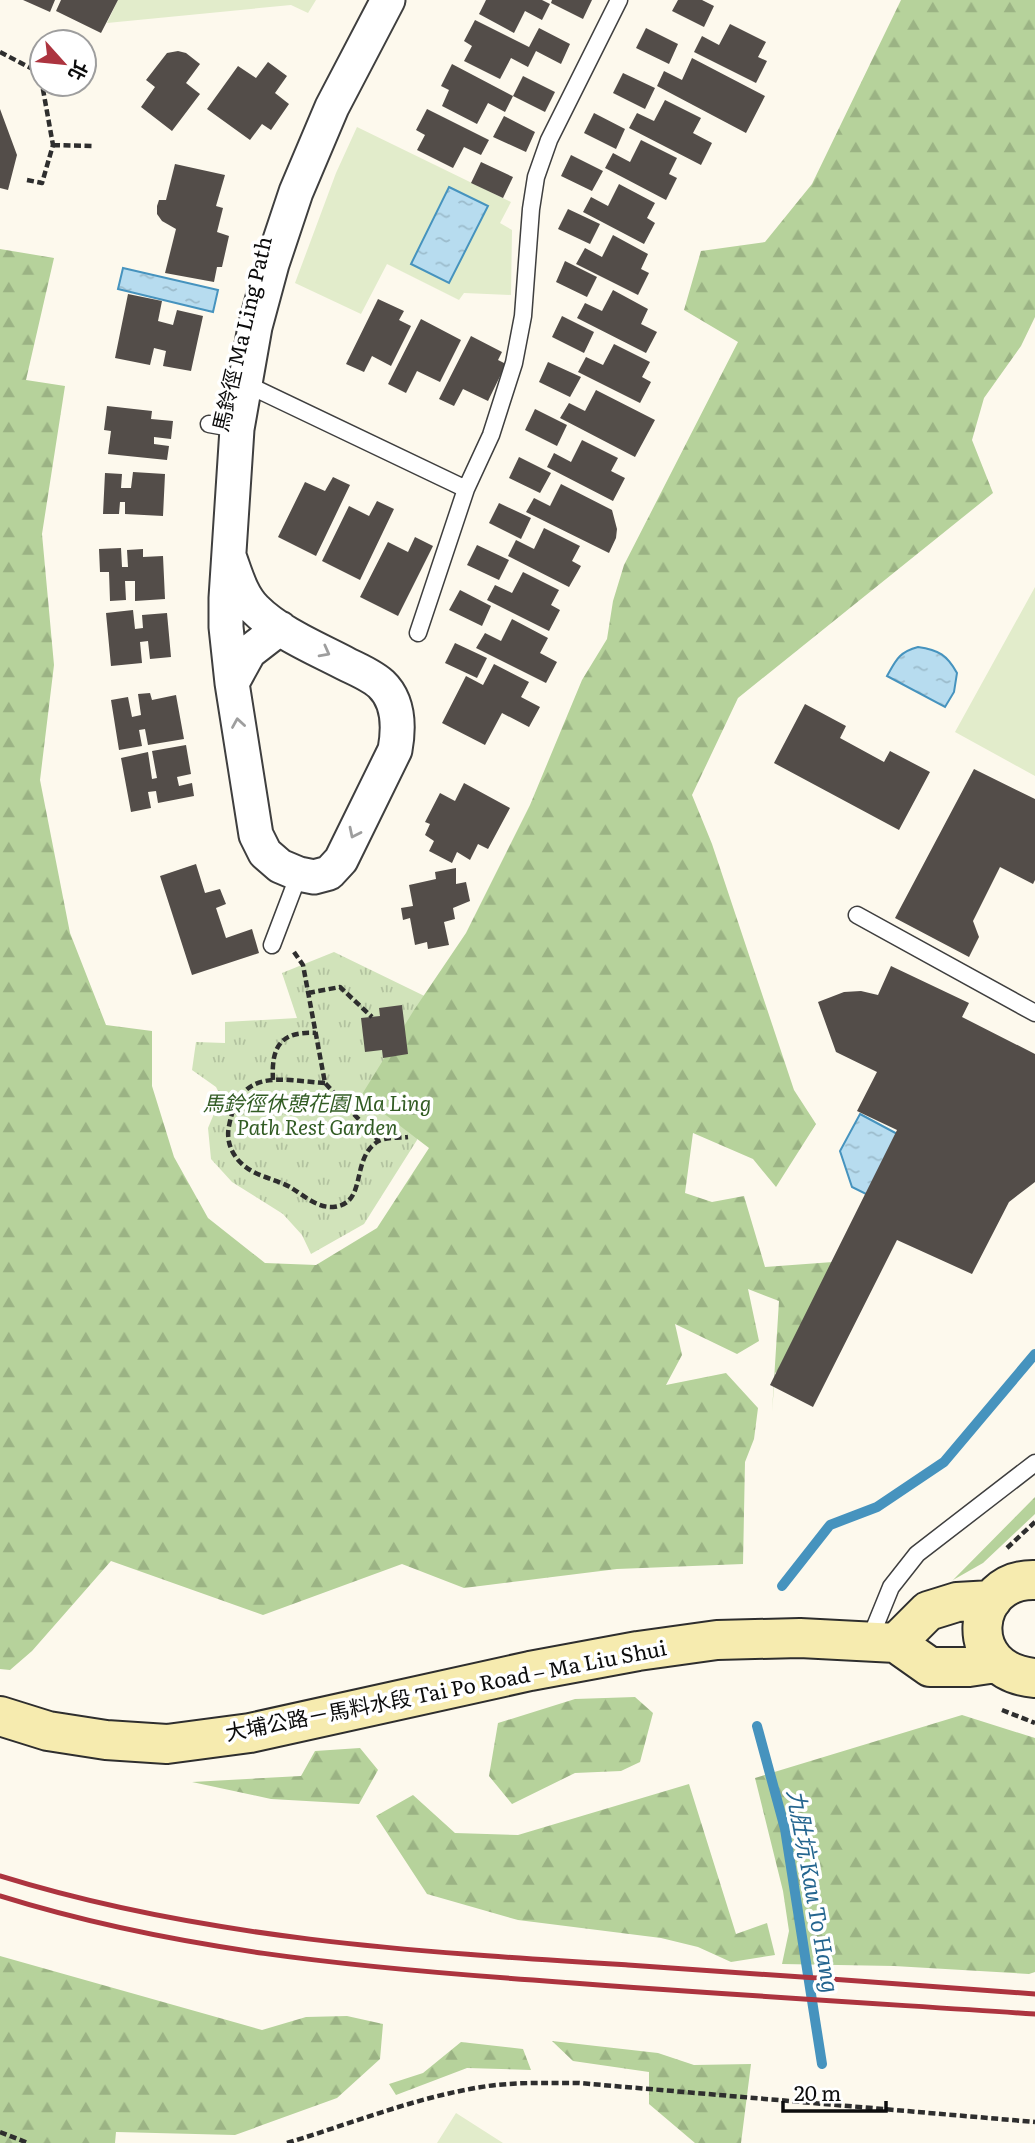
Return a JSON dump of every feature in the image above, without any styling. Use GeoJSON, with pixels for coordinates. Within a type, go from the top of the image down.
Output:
{"type":"FeatureCollection","features":[{"type":"Feature","properties":{"kind":"main road"},"geometry":{"type":"LineString","coordinates":[[996,1663],[969,1667],[930,1667],[883,1642],[928,1611],[1021,1580]]}},
{"type":"Feature","properties":{"kind":"main road"},"geometry":{"type":"LineString","coordinates":[[1021,1580],[985,1614],[982,1631],[985,1646],[996,1663],[1014,1675],[1035,1678]]}},
{"type":"Feature","properties":{"kind":"main road","name":"大埔公路－馬料水段 Tai Po Road – Ma Liu Shui"},"geometry":{"type":"LineString","coordinates":[[0,1716],[48,1731],[106,1740],[167,1744],[250,1733],[530,1671],[652,1649],[717,1640],[800,1638],[883,1642]]}},
{"type":"Feature","properties":{"kind":"street","name":"馬鈴徑 Ma Ling Path"},"geometry":{"type":"LineString","coordinates":[[229,556],[241,589],[255,609],[280,628],[365,673],[382,685],[397,714],[395,750],[341,860],[329,873],[314,877],[299,874],[280,866],[265,853],[256,835],[239,780],[226,627],[229,556],[223,426],[246,384],[265,289],[296,192],[332,107],[388,0]]}},
{"type":"Feature","properties":{"kind":"street"},"geometry":{"type":"LineString","coordinates":[[232,683],[249,652],[280,628]]}},
{"type":"Feature","properties":{"kind":"lane"},"geometry":{"type":"LineString","coordinates":[[418,632],[466,489],[491,435],[514,363],[523,316],[536,177],[549,140],[619,0]]}},
{"type":"Feature","properties":{"kind":"lane"},"geometry":{"type":"LineString","coordinates":[[246,384],[466,489]]}},
{"type":"Feature","properties":{"kind":"lane"},"geometry":{"type":"LineString","coordinates":[[272,945],[299,874]]}},
{"type":"Feature","properties":{"kind":"lane"},"geometry":{"type":"LineString","coordinates":[[857,915],[1035,1013]]}},
{"type":"Feature","properties":{"kind":"lane"},"geometry":{"type":"LineString","coordinates":[[883,1642],[891,1587],[917,1554],[1035,1463]]}},
{"type":"Feature","properties":{"kind":"path"},"geometry":{"type":"LineString","coordinates":[[0,52],[28,66]]}},
{"type":"Feature","properties":{"kind":"path"},"geometry":{"type":"LineString","coordinates":[[27,180],[43,183],[53,145],[45,98]]}},
{"type":"Feature","properties":{"kind":"path"},"geometry":{"type":"LineString","coordinates":[[53,145],[95,146]]}},
{"type":"Feature","properties":{"kind":"path"},"geometry":{"type":"LineString","coordinates":[[278,928],[303,965],[325,1083],[378,1140]]}},
{"type":"Feature","properties":{"kind":"path"},"geometry":{"type":"LineString","coordinates":[[308,993],[340,987],[372,1017]]}},
{"type":"Feature","properties":{"kind":"path"},"geometry":{"type":"LineString","coordinates":[[273,1080],[271,1058],[285,1037],[299,1032],[316,1033]]}},
{"type":"Feature","properties":{"kind":"path"},"geometry":{"type":"LineString","coordinates":[[325,1083],[273,1080],[257,1083],[239,1094],[231,1116],[229,1142],[234,1155],[244,1166],[283,1184],[313,1203],[331,1207],[347,1203],[357,1190],[358,1171],[366,1152],[378,1140],[408,1137]]}},
{"type":"Feature","properties":{"kind":"path"},"geometry":{"type":"LineString","coordinates":[[991,1706],[1035,1723]]}},
{"type":"Feature","properties":{"kind":"path"},"geometry":{"type":"LineString","coordinates":[[287,2143],[421,2101],[486,2087],[528,2082],[579,2083],[1035,2122]]}},
{"type":"Feature","properties":{"kind":"path"},"geometry":{"type":"LineString","coordinates":[[0,2132],[28,2143]]}},
{"type":"Feature","properties":{"kind":"green space"},"geometry":{"type":"Polygon","coordinates":[[[118,0],[316,0],[308,13],[291,5],[107,23],[118,0]]]}},
{"type":"Feature","properties":{"kind":"green space"},"geometry":{"type":"Polygon","coordinates":[[[901,0],[1035,0],[1035,317],[1021,346],[984,398],[972,440],[993,493],[738,698],[692,795],[712,844],[794,1090],[816,1124],[776,1187],[753,1159],[693,1133],[685,1193],[712,1202],[744,1196],[765,1267],[833,1262],[790,1360],[775,1373],[772,1412],[779,1301],[748,1289],[759,1341],[737,1354],[675,1324],[682,1355],[666,1385],[726,1373],[758,1408],[754,1439],[745,1462],[743,1564],[617,1569],[464,1588],[402,1564],[263,1615],[111,1561],[32,1651],[10,1670],[0,1669],[0,249],[54,258],[26,380],[65,386],[42,534],[54,665],[40,780],[70,933],[106,1025],[152,1031],[152,1086],[174,1157],[208,1218],[265,1263],[316,1265],[377,1228],[429,1148],[361,1096],[466,933],[530,805],[582,680],[607,639],[613,601],[624,565],[738,342],[684,310],[701,251],[765,242],[812,184],[901,0]]]}},
{"type":"Feature","properties":{"kind":"green space"},"geometry":{"type":"Polygon","coordinates":[[[357,127],[511,202],[500,223],[512,230],[511,295],[464,293],[459,300],[387,264],[361,314],[295,283],[336,173],[357,127]]]}},
{"type":"Feature","properties":{"kind":"green space"},"geometry":{"type":"Polygon","coordinates":[[[1035,587],[1035,776],[955,732],[1035,587]]]}},
{"type":"Feature","properties":{"kind":"green space","name":"馬鈴徑休憩花園 Ma Ling Path Rest Garden"},"geometry":{"type":"Polygon","coordinates":[[[334,952],[445,1006],[417,1140],[364,1224],[311,1254],[302,1235],[283,1214],[232,1182],[211,1159],[208,1128],[221,1097],[216,1087],[192,1070],[196,1042],[225,1043],[225,1022],[297,1018],[282,973],[334,952]]]}},
{"type":"Feature","properties":{"kind":"green space"},"geometry":{"type":"Polygon","coordinates":[[[1035,1497],[1035,1514],[983,1563],[953,1580],[1035,1497]]]}},
{"type":"Feature","properties":{"kind":"green space"},"geometry":{"type":"Polygon","coordinates":[[[635,1697],[653,1713],[640,1762],[621,1771],[575,1773],[512,1804],[489,1776],[498,1723],[575,1699],[635,1697]]]}},
{"type":"Feature","properties":{"kind":"green space"},"geometry":{"type":"Polygon","coordinates":[[[962,1715],[1035,1738],[1035,1972],[1029,1974],[894,1966],[782,1964],[789,1931],[783,1891],[755,1778],[962,1715]]]}},
{"type":"Feature","properties":{"kind":"green space"},"geometry":{"type":"Polygon","coordinates":[[[360,1748],[378,1770],[359,1804],[271,1799],[192,1782],[301,1776],[315,1751],[360,1748]]]}},
{"type":"Feature","properties":{"kind":"green space"},"geometry":{"type":"Polygon","coordinates":[[[689,1784],[736,1934],[767,1923],[775,1955],[731,1962],[698,1947],[661,1938],[518,1920],[427,1894],[376,1816],[413,1795],[455,1833],[518,1835],[689,1784]]]}},
{"type":"Feature","properties":{"kind":"green space"},"geometry":{"type":"Polygon","coordinates":[[[0,1956],[262,2030],[306,2017],[347,2016],[383,2024],[380,2059],[337,2098],[235,2135],[116,2132],[115,2143],[0,2143],[0,1956]]]}},
{"type":"Feature","properties":{"kind":"green space"},"geometry":{"type":"Polygon","coordinates":[[[552,2041],[658,2053],[694,2065],[751,2064],[741,2143],[695,2143],[649,2104],[649,2072],[573,2061],[552,2041]]]}},
{"type":"Feature","properties":{"kind":"green space"},"geometry":{"type":"Polygon","coordinates":[[[461,2042],[523,2049],[531,2070],[467,2068],[396,2095],[389,2084],[423,2073],[461,2042]]]}},
{"type":"Feature","properties":{"kind":"green space"},"geometry":{"type":"Polygon","coordinates":[[[456,2113],[503,2143],[437,2143],[456,2113]]]}},
{"type":"Feature","properties":{"kind":"water"},"geometry":{"type":"Polygon","coordinates":[[[449,187],[488,206],[449,283],[411,264],[449,187]]]}},
{"type":"Feature","properties":{"kind":"water"},"geometry":{"type":"Polygon","coordinates":[[[123,268],[218,290],[213,312],[118,289],[123,268]]]}},
{"type":"Feature","properties":{"kind":"water"},"geometry":{"type":"Polygon","coordinates":[[[918,647],[942,654],[957,673],[954,692],[945,707],[887,676],[899,657],[918,647]]]}},
{"type":"Feature","properties":{"kind":"water"},"geometry":{"type":"Polygon","coordinates":[[[860,1114],[903,1137],[872,1197],[852,1187],[840,1151],[860,1114]]]}},
{"type":"Feature","properties":{"kind":"building"},"geometry":{"type":"Polygon","coordinates":[[[23,0],[55,0],[50,12],[23,0]]]}},
{"type":"Feature","properties":{"kind":"building"},"geometry":{"type":"Polygon","coordinates":[[[61,0],[118,0],[101,33],[98,28],[91,28],[56,11],[61,0]]]}},
{"type":"Feature","properties":{"kind":"building"},"geometry":{"type":"Polygon","coordinates":[[[486,0],[542,0],[550,4],[542,20],[525,11],[514,33],[479,14],[486,0]]]}},
{"type":"Feature","properties":{"kind":"building"},"geometry":{"type":"Polygon","coordinates":[[[552,0],[592,0],[583,19],[551,3],[552,0]]]}},
{"type":"Feature","properties":{"kind":"building"},"geometry":{"type":"Polygon","coordinates":[[[678,0],[702,0],[714,6],[704,27],[672,11],[678,0]]]}},
{"type":"Feature","properties":{"kind":"building"},"geometry":{"type":"Polygon","coordinates":[[[475,20],[529,47],[539,28],[570,44],[561,64],[536,51],[528,67],[511,58],[500,79],[464,61],[472,46],[464,41],[475,20]]]}},
{"type":"Feature","properties":{"kind":"building"},"geometry":{"type":"Polygon","coordinates":[[[730,24],[766,42],[758,57],[767,61],[756,83],[694,52],[702,36],[719,45],[730,24]]]}},
{"type":"Feature","properties":{"kind":"building"},"geometry":{"type":"Polygon","coordinates":[[[646,28],[678,44],[669,64],[636,48],[646,28]]]}},
{"type":"Feature","properties":{"kind":"building"},"geometry":{"type":"Polygon","coordinates":[[[167,53],[186,53],[200,64],[186,83],[200,94],[172,131],[141,107],[155,87],[146,80],[167,53]]]}},
{"type":"Feature","properties":{"kind":"building"},"geometry":{"type":"Polygon","coordinates":[[[692,58],[765,96],[746,133],[657,86],[664,71],[682,80],[692,58]]]}},
{"type":"Feature","properties":{"kind":"building"},"geometry":{"type":"Polygon","coordinates":[[[268,62],[287,76],[275,93],[289,104],[271,130],[262,124],[250,140],[207,109],[238,66],[256,78],[268,62]]]}},
{"type":"Feature","properties":{"kind":"building"},"geometry":{"type":"Polygon","coordinates":[[[452,64],[513,96],[505,112],[488,103],[477,124],[442,106],[449,90],[441,86],[452,64]]]}},
{"type":"Feature","properties":{"kind":"building"},"geometry":{"type":"Polygon","coordinates":[[[623,73],[655,88],[645,109],[613,93],[623,73]]]}},
{"type":"Feature","properties":{"kind":"building"},"geometry":{"type":"Polygon","coordinates":[[[523,76],[555,92],[545,112],[513,96],[523,76]]]}},
{"type":"Feature","properties":{"kind":"building"},"geometry":{"type":"Polygon","coordinates":[[[665,100],[701,118],[693,133],[712,143],[701,165],[629,128],[637,113],[654,121],[665,100]]]}},
{"type":"Feature","properties":{"kind":"building"},"geometry":{"type":"Polygon","coordinates":[[[0,109],[17,155],[8,190],[0,188],[0,109]]]}},
{"type":"Feature","properties":{"kind":"building"},"geometry":{"type":"Polygon","coordinates":[[[427,109],[489,140],[481,155],[464,147],[453,168],[417,150],[425,135],[416,130],[427,109]]]}},
{"type":"Feature","properties":{"kind":"building"},"geometry":{"type":"Polygon","coordinates":[[[594,113],[625,129],[616,149],[584,133],[594,113]]]}},
{"type":"Feature","properties":{"kind":"building"},"geometry":{"type":"Polygon","coordinates":[[[504,116],[535,132],[526,152],[493,137],[504,116]]]}},
{"type":"Feature","properties":{"kind":"building"},"geometry":{"type":"Polygon","coordinates":[[[641,140],[677,158],[669,174],[677,178],[666,200],[605,168],[613,153],[630,162],[641,140]]]}},
{"type":"Feature","properties":{"kind":"building"},"geometry":{"type":"Polygon","coordinates":[[[571,155],[603,171],[592,191],[561,176],[571,155]]]}},
{"type":"Feature","properties":{"kind":"building"},"geometry":{"type":"Polygon","coordinates":[[[481,162],[513,177],[503,198],[471,183],[481,162]]]}},
{"type":"Feature","properties":{"kind":"building"},"geometry":{"type":"Polygon","coordinates":[[[175,164],[225,175],[216,206],[223,208],[217,232],[229,236],[222,267],[217,267],[214,282],[165,273],[176,229],[162,221],[157,214],[157,206],[159,200],[166,200],[175,164]]]}},
{"type":"Feature","properties":{"kind":"building"},"geometry":{"type":"Polygon","coordinates":[[[619,184],[655,203],[647,218],[655,223],[644,244],[583,212],[591,197],[608,206],[619,184]]]}},
{"type":"Feature","properties":{"kind":"building"},"geometry":{"type":"Polygon","coordinates":[[[568,209],[600,224],[590,244],[558,229],[568,209]]]}},
{"type":"Feature","properties":{"kind":"building"},"geometry":{"type":"Polygon","coordinates":[[[613,235],[648,254],[641,269],[649,273],[638,295],[576,264],[585,248],[602,257],[613,235]]]}},
{"type":"Feature","properties":{"kind":"building"},"geometry":{"type":"Polygon","coordinates":[[[565,261],[597,277],[587,297],[556,282],[565,261]]]}},
{"type":"Feature","properties":{"kind":"building"},"geometry":{"type":"Polygon","coordinates":[[[613,290],[648,309],[641,324],[657,332],[646,353],[577,318],[585,303],[602,311],[613,290]]]}},
{"type":"Feature","properties":{"kind":"building"},"geometry":{"type":"Polygon","coordinates":[[[128,294],[162,301],[158,321],[173,325],[177,310],[203,316],[191,371],[163,366],[166,351],[154,348],[150,365],[115,358],[128,294]]]}},
{"type":"Feature","properties":{"kind":"building"},"geometry":{"type":"Polygon","coordinates":[[[378,299],[404,311],[399,320],[411,326],[391,366],[372,356],[364,372],[346,364],[378,299]]]}},
{"type":"Feature","properties":{"kind":"building"},"geometry":{"type":"Polygon","coordinates":[[[562,316],[594,332],[584,353],[552,337],[562,316]]]}},
{"type":"Feature","properties":{"kind":"building"},"geometry":{"type":"Polygon","coordinates":[[[421,319],[461,340],[440,382],[417,371],[406,393],[388,384],[421,319]]]}},
{"type":"Feature","properties":{"kind":"building"},"geometry":{"type":"Polygon","coordinates":[[[471,336],[502,352],[498,360],[506,364],[488,401],[463,389],[454,406],[439,399],[471,336]]]}},
{"type":"Feature","properties":{"kind":"building"},"geometry":{"type":"Polygon","coordinates":[[[614,344],[650,362],[642,377],[651,382],[640,403],[578,372],[586,357],[603,365],[614,344]]]}},
{"type":"Feature","properties":{"kind":"building"},"geometry":{"type":"Polygon","coordinates":[[[548,362],[581,377],[570,397],[539,382],[548,362]]]}},
{"type":"Feature","properties":{"kind":"building"},"geometry":{"type":"Polygon","coordinates":[[[596,390],[655,420],[635,457],[560,418],[569,403],[585,411],[596,390]]]}},
{"type":"Feature","properties":{"kind":"building"},"geometry":{"type":"Polygon","coordinates":[[[107,406],[152,411],[151,419],[173,421],[171,439],[154,437],[154,444],[169,446],[167,460],[108,454],[111,431],[104,430],[107,406]]]}},
{"type":"Feature","properties":{"kind":"building"},"geometry":{"type":"Polygon","coordinates":[[[535,409],[567,425],[557,446],[525,430],[535,409]]]}},
{"type":"Feature","properties":{"kind":"building"},"geometry":{"type":"Polygon","coordinates":[[[582,440],[618,458],[611,471],[625,478],[613,501],[547,467],[554,453],[571,462],[582,440]]]}},
{"type":"Feature","properties":{"kind":"building"},"geometry":{"type":"Polygon","coordinates":[[[519,457],[551,473],[540,493],[509,478],[519,457]]]}},
{"type":"Feature","properties":{"kind":"building"},"geometry":{"type":"Polygon","coordinates":[[[133,472],[165,474],[163,516],[125,514],[125,502],[120,502],[119,514],[103,514],[105,473],[122,474],[121,488],[131,488],[133,472]]]}},
{"type":"Feature","properties":{"kind":"building"},"geometry":{"type":"Polygon","coordinates":[[[333,477],[350,485],[316,556],[278,537],[305,482],[325,491],[333,477]]]}},
{"type":"Feature","properties":{"kind":"building"},"geometry":{"type":"Polygon","coordinates":[[[561,484],[612,510],[617,529],[609,553],[526,512],[534,498],[550,506],[561,484]]]}},
{"type":"Feature","properties":{"kind":"building"},"geometry":{"type":"Polygon","coordinates":[[[377,501],[394,509],[360,580],[322,561],[349,506],[369,516],[377,501]]]}},
{"type":"Feature","properties":{"kind":"building"},"geometry":{"type":"Polygon","coordinates":[[[499,503],[531,518],[521,539],[489,523],[499,503]]]}},
{"type":"Feature","properties":{"kind":"building"},"geometry":{"type":"Polygon","coordinates":[[[544,528],[580,546],[572,561],[581,566],[569,587],[508,556],[516,540],[534,549],[544,528]]]}},
{"type":"Feature","properties":{"kind":"building"},"geometry":{"type":"Polygon","coordinates":[[[415,537],[433,546],[398,616],[360,597],[388,542],[408,552],[415,537]]]}},
{"type":"Feature","properties":{"kind":"building"},"geometry":{"type":"Polygon","coordinates":[[[477,545],[509,560],[499,580],[467,565],[477,545]]]}},
{"type":"Feature","properties":{"kind":"building"},"geometry":{"type":"Polygon","coordinates":[[[121,548],[122,567],[128,567],[127,550],[143,549],[143,557],[163,556],[165,599],[135,601],[135,581],[125,581],[126,600],[110,601],[109,572],[100,572],[99,549],[121,548]]]}},
{"type":"Feature","properties":{"kind":"building"},"geometry":{"type":"Polygon","coordinates":[[[523,572],[559,590],[551,605],[560,610],[549,631],[487,600],[495,585],[512,593],[523,572]]]}},
{"type":"Feature","properties":{"kind":"building"},"geometry":{"type":"Polygon","coordinates":[[[460,590],[491,606],[482,626],[449,610],[460,590]]]}},
{"type":"Feature","properties":{"kind":"building"},"geometry":{"type":"Polygon","coordinates":[[[133,610],[135,629],[143,628],[142,615],[167,613],[171,657],[150,659],[148,641],[140,642],[142,663],[111,666],[106,613],[133,610]]]}},
{"type":"Feature","properties":{"kind":"building"},"geometry":{"type":"Polygon","coordinates":[[[512,619],[548,638],[540,653],[557,662],[546,683],[476,648],[485,633],[501,641],[512,619]]]}},
{"type":"Feature","properties":{"kind":"building"},"geometry":{"type":"Polygon","coordinates":[[[455,643],[487,658],[477,678],[445,663],[455,643]]]}},
{"type":"Feature","properties":{"kind":"building"},"geometry":{"type":"Polygon","coordinates":[[[494,664],[529,682],[521,697],[540,707],[529,727],[502,713],[485,745],[442,723],[466,676],[483,685],[494,664]]]}},
{"type":"Feature","properties":{"kind":"building"},"geometry":{"type":"Polygon","coordinates":[[[150,693],[152,700],[176,695],[184,739],[148,745],[145,729],[139,730],[142,746],[119,750],[111,700],[128,697],[132,717],[141,715],[138,694],[150,693]]]}},
{"type":"Feature","properties":{"kind":"building"},"geometry":{"type":"Polygon","coordinates":[[[805,704],[846,726],[840,738],[884,762],[890,751],[930,772],[899,830],[774,763],[805,704]]]}},
{"type":"Feature","properties":{"kind":"building"},"geometry":{"type":"Polygon","coordinates":[[[186,745],[191,774],[177,777],[179,786],[192,783],[194,796],[158,803],[156,791],[148,792],[151,808],[131,812],[121,758],[148,752],[152,779],[157,778],[152,751],[186,745]]]}},
{"type":"Feature","properties":{"kind":"building"},"geometry":{"type":"Polygon","coordinates":[[[974,769],[1035,799],[1035,880],[1033,884],[1000,867],[973,921],[979,937],[969,957],[895,918],[974,769]]]}},
{"type":"Feature","properties":{"kind":"building"},"geometry":{"type":"Polygon","coordinates":[[[464,783],[510,808],[488,849],[478,844],[470,860],[457,852],[452,863],[429,851],[434,841],[425,835],[430,824],[425,822],[440,793],[455,801],[464,783]]]}},
{"type":"Feature","properties":{"kind":"building"},"geometry":{"type":"Polygon","coordinates":[[[196,864],[205,893],[220,889],[226,904],[216,908],[226,938],[252,929],[259,953],[192,975],[160,876],[196,864]]]}},
{"type":"Feature","properties":{"kind":"building"},"geometry":{"type":"Polygon","coordinates":[[[456,868],[456,884],[466,882],[470,901],[453,908],[455,919],[444,922],[449,945],[428,949],[427,942],[415,945],[410,918],[403,920],[401,908],[413,906],[409,885],[436,879],[435,872],[456,868]]]}},
{"type":"Feature","properties":{"kind":"building"},"geometry":{"type":"Polygon","coordinates":[[[891,966],[969,1003],[962,1017],[1035,1054],[1035,1182],[1009,1202],[972,1274],[897,1240],[813,1407],[770,1385],[897,1130],[857,1111],[877,1072],[836,1052],[818,1002],[844,992],[861,991],[878,995],[891,966]]]}},
{"type":"Feature","properties":{"kind":"building"},"geometry":{"type":"Polygon","coordinates":[[[402,1005],[408,1054],[383,1058],[382,1050],[365,1052],[361,1018],[380,1016],[379,1008],[402,1005]]]}},
{"type":"Feature","properties":{"kind":"waterway","name":"九肚坑 Kau To Hang"},"geometry":{"type":"LineString","coordinates":[[782,1586],[830,1525],[877,1507],[944,1462],[1035,1354]]}},
{"type":"Feature","properties":{"kind":"waterway","name":"九肚坑 Kau To Hang"},"geometry":{"type":"LineString","coordinates":[[757,1726],[785,1829],[822,2064]]}},
{"type":"Feature","properties":{"kind":"railway"},"geometry":{"type":"LineString","coordinates":[[0,1876],[154,1915],[311,1939],[390,1948],[1035,1994]]}},
{"type":"Feature","properties":{"kind":"railway"},"geometry":{"type":"LineString","coordinates":[[0,1896],[131,1930],[197,1943],[331,1962],[596,1985],[1035,2014]]}}]}
